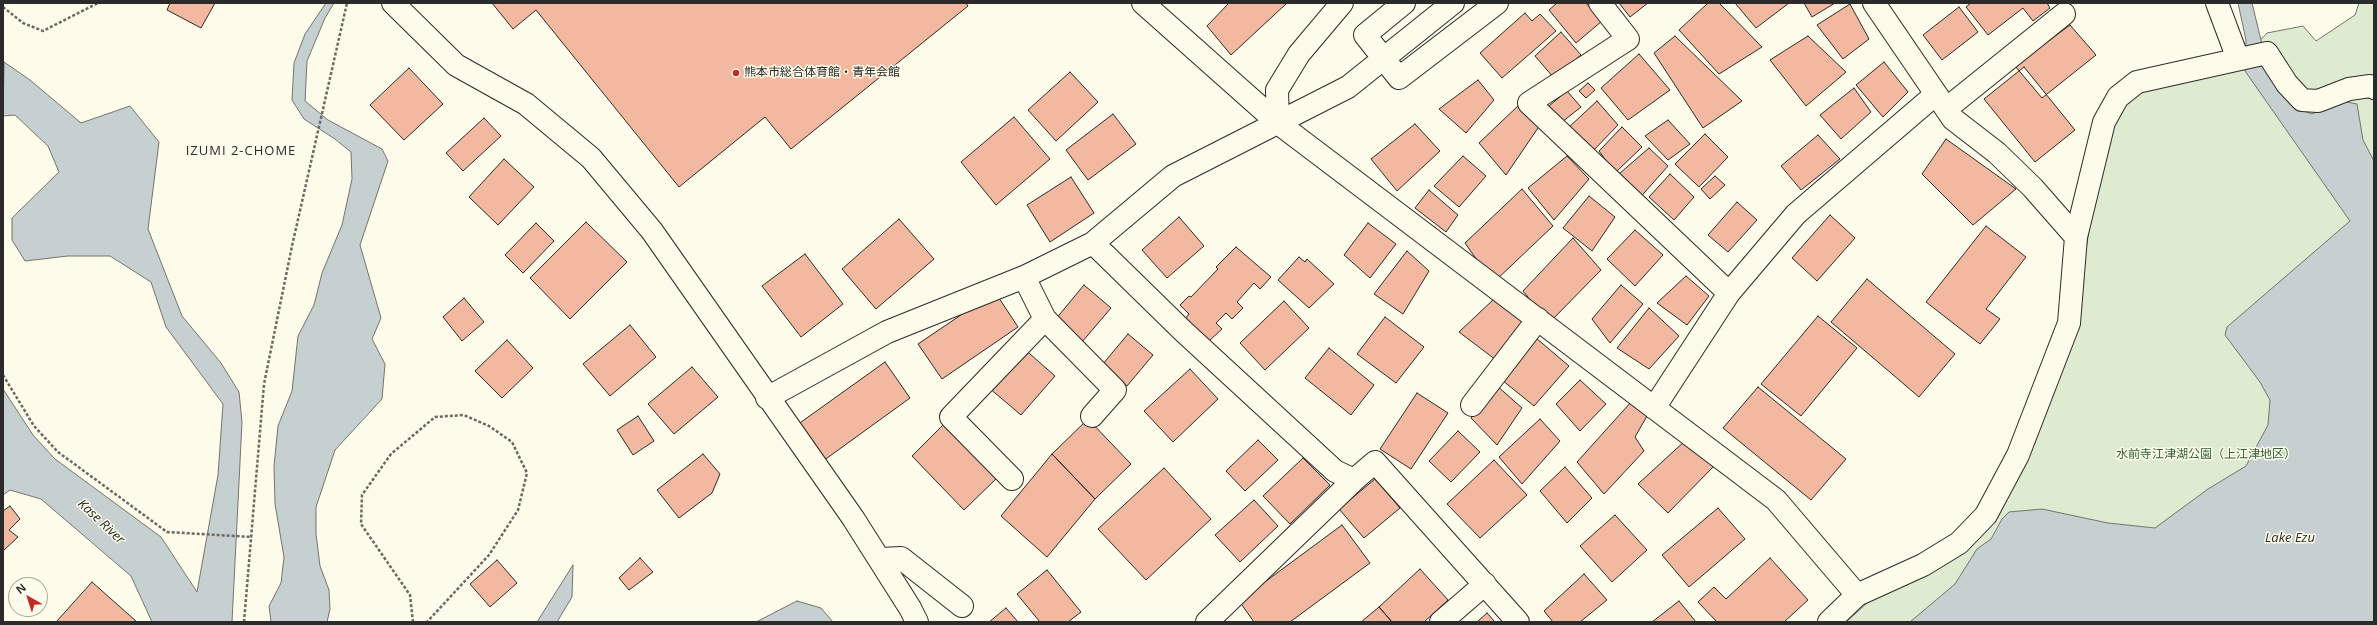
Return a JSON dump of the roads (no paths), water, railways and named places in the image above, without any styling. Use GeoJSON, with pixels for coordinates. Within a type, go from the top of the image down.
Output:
{"type":"FeatureCollection","features":[{"type":"Feature","properties":{"kind":"street"},"geometry":{"type":"LineString","coordinates":[[393,3],[456,65],[526,104],[591,158],[652,231],[880,559],[917,622]]}},
{"type":"Feature","properties":{"kind":"street"},"geometry":{"type":"LineString","coordinates":[[1143,3],[1278,123],[1776,500],[1857,595]]}},
{"type":"Feature","properties":{"kind":"street"},"geometry":{"type":"LineString","coordinates":[[1278,123],[1277,90],[1299,54],[1342,3]]}},
{"type":"Feature","properties":{"kind":"street"},"geometry":{"type":"LineString","coordinates":[[1404,3],[1365,35],[1399,78],[1497,3]]}},
{"type":"Feature","properties":{"kind":"street"},"geometry":{"type":"LineString","coordinates":[[767,398],[887,332],[1024,277],[1093,243],[1173,176],[1348,87],[1453,3]]}},
{"type":"Feature","properties":{"kind":"street"},"geometry":{"type":"LineString","coordinates":[[1600,3],[1628,39],[1529,103],[1729,293]]}},
{"type":"Feature","properties":{"kind":"street"},"geometry":{"type":"LineString","coordinates":[[1874,3],[1953,119],[1996,153],[2033,188],[2076,237]]}},
{"type":"Feature","properties":{"kind":"street"},"geometry":{"type":"LineString","coordinates":[[2217,3],[2241,58]]}},
{"type":"Feature","properties":{"kind":"street"},"geometry":{"type":"LineString","coordinates":[[1654,408],[1729,293],[1796,214],[1941,101],[2064,14]]}},
{"type":"Feature","properties":{"kind":"street"},"geometry":{"type":"LineString","coordinates":[[1829,622],[1857,595],[1923,565],[1959,543],[1986,515],[2018,455],[2069,323],[2076,237],[2104,122],[2118,97],[2138,82],[2267,53],[2287,84],[2302,100],[2318,102],[2349,89],[2370,86],[2374,88]]}},
{"type":"Feature","properties":{"kind":"street"},"geometry":{"type":"LineString","coordinates":[[1093,243],[1183,331],[1335,471],[1354,480]]}},
{"type":"Feature","properties":{"kind":"street"},"geometry":{"type":"LineString","coordinates":[[1024,277],[1045,319],[1115,390],[1092,416]]}},
{"type":"Feature","properties":{"kind":"street"},"geometry":{"type":"LineString","coordinates":[[1012,479],[951,417],[1045,319]]}},
{"type":"Feature","properties":{"kind":"street"},"geometry":{"type":"LineString","coordinates":[[1472,405],[1538,319]]}},
{"type":"Feature","properties":{"kind":"street"},"geometry":{"type":"LineString","coordinates":[[1207,622],[1354,480],[1375,462],[1518,622]]}},
{"type":"Feature","properties":{"kind":"street"},"geometry":{"type":"LineString","coordinates":[[880,559],[901,558],[962,606]]}},
{"type":"Feature","properties":{"kind":"street"},"geometry":{"type":"LineString","coordinates":[[1441,622],[1484,584]]}},
{"type":"Feature","properties":{"kind":"water"},"geometry":{"type":"Polygon","coordinates":[[[326,3],[334,3],[325,18],[307,61],[305,101],[328,120],[382,149],[388,161],[360,245],[381,318],[372,339],[385,364],[382,399],[335,450],[316,507],[316,534],[320,566],[329,590],[330,609],[327,622],[271,622],[269,606],[281,583],[284,557],[275,504],[274,466],[278,426],[292,391],[298,336],[314,305],[322,273],[342,225],[352,179],[351,152],[335,139],[304,119],[292,100],[294,63],[305,34],[326,3]]]}},
{"type":"Feature","properties":{"kind":"water","name":"Lake Ezu"},"geometry":{"type":"Polygon","coordinates":[[[2238,3],[2252,3],[2268,69],[2298,109],[2312,114],[2342,101],[2357,104],[2363,140],[2374,161],[2374,622],[1910,622],[1955,584],[1977,549],[1991,539],[2002,519],[2009,512],[2042,509],[2108,523],[2155,528],[2208,489],[2246,466],[2268,425],[2270,400],[2260,382],[2225,335],[2227,327],[2350,221],[2245,71],[2246,40],[2238,3]]]}},
{"type":"Feature","properties":{"kind":"water","name":"Kase River"},"geometry":{"type":"Polygon","coordinates":[[[4,62],[30,80],[81,123],[130,106],[159,142],[148,229],[182,316],[221,363],[239,392],[242,422],[232,622],[152,622],[131,576],[41,499],[10,490],[3,495],[3,389],[33,435],[55,459],[161,537],[197,592],[218,475],[223,404],[166,327],[151,282],[110,256],[68,256],[25,261],[12,240],[12,218],[59,172],[48,146],[15,115],[3,116],[4,62]]]}},
{"type":"Feature","properties":{"kind":"water"},"geometry":{"type":"Polygon","coordinates":[[[573,565],[572,597],[557,622],[537,622],[573,565]]]}},
{"type":"Feature","properties":{"kind":"water"},"geometry":{"type":"Polygon","coordinates":[[[797,601],[821,608],[833,622],[756,622],[797,601]]]}},
{"type":"Feature","properties":{"kind":"place","name":"熊本市総合体育館・青年会館"},"geometry":{"type":"Point","coordinates":[736,73]}},
{"type":"Feature","properties":{"kind":"district","name":"IZUMI 2-CHOME"},"geometry":{"type":"Point","coordinates":[241,151]}},
{"type":"Feature","properties":{"kind":"park label","name":"水前寺江津湖公園（上江津地区）"},"geometry":{"type":"Point","coordinates":[2206,455]}}]}
